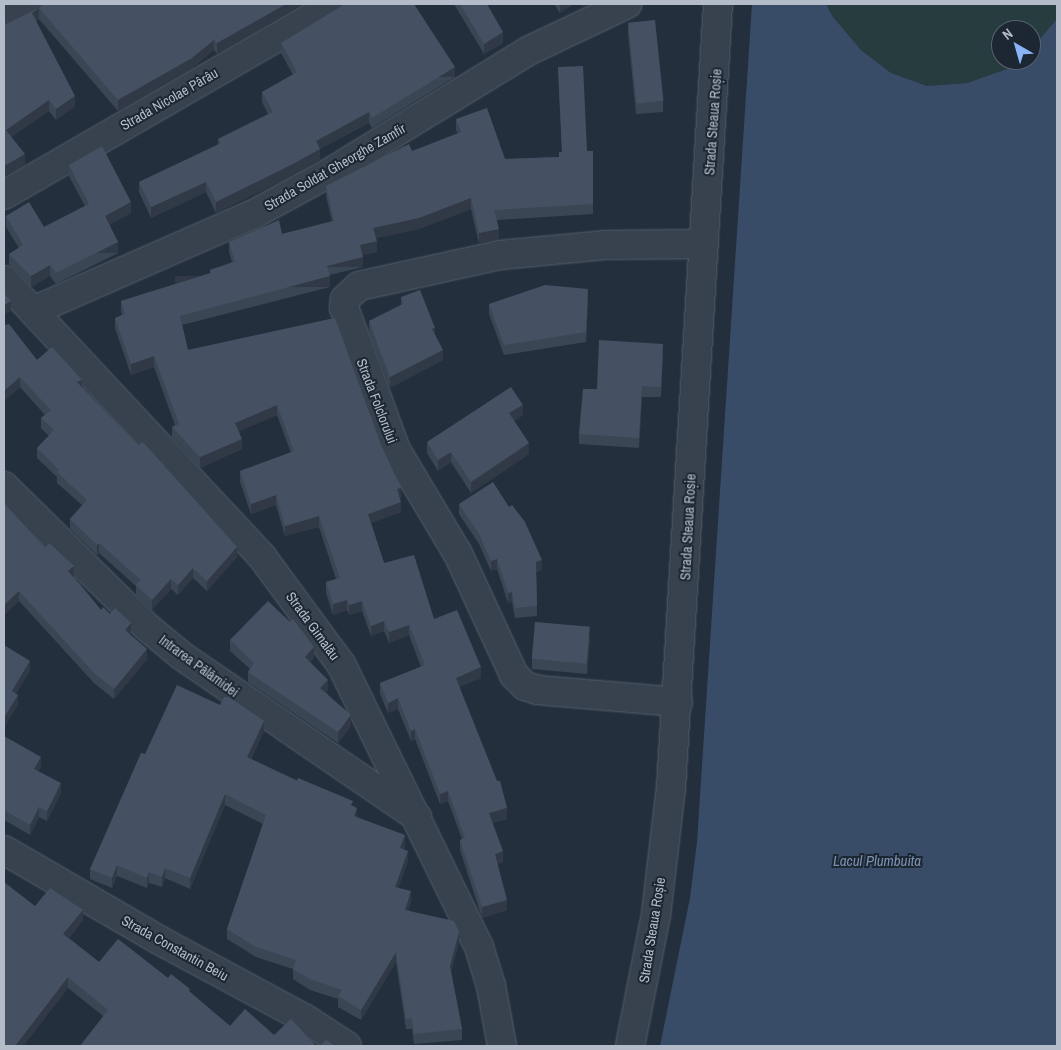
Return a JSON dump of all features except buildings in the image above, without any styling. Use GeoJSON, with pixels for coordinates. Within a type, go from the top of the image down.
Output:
{"type":"FeatureCollection","features":[{"type":"Feature","properties":{"kind":"street"},"geometry":{"type":"LineString","coordinates":[[4,20],[33,4]]}},
{"type":"Feature","properties":{"kind":"street","name":"Strada Nicolae Pârâu"},"geometry":{"type":"LineString","coordinates":[[4,195],[335,4]]}},
{"type":"Feature","properties":{"kind":"street","name":"Strada Soldat Gheorghe Zamfir"},"geometry":{"type":"LineString","coordinates":[[33,311],[252,215],[329,173],[528,51],[627,4]]}},
{"type":"Feature","properties":{"kind":"street","name":"Strada Steaua Roșie"},"geometry":{"type":"LineString","coordinates":[[630,1046],[656,914],[678,702],[718,4]]}},
{"type":"Feature","properties":{"kind":"street","name":"Strada Folclorului"},"geometry":{"type":"LineString","coordinates":[[678,702],[538,690],[525,686],[514,675],[458,554],[396,450],[344,308],[345,299],[359,286],[500,255],[605,245],[704,244]]}},
{"type":"Feature","properties":{"kind":"street","name":"Strada Gimalău"},"geometry":{"type":"LineString","coordinates":[[4,280],[263,558],[341,664],[418,818],[486,965],[502,1046]]}},
{"type":"Feature","properties":{"kind":"street","name":"Intrarea Pălămidei"},"geometry":{"type":"LineString","coordinates":[[4,486],[104,587],[168,644],[418,818]]}},
{"type":"Feature","properties":{"kind":"street","name":"Strada Constantin Beiu"},"geometry":{"type":"LineString","coordinates":[[4,850],[159,940],[304,1018],[347,1046]]}},
{"type":"Feature","properties":{"kind":"green space"},"geometry":{"type":"Polygon","coordinates":[[[826,4],[1057,4],[1057,19],[1041,37],[1041,20],[991,20],[991,70],[1004,70],[967,83],[927,86],[891,73],[861,50],[833,17],[826,4]]]}},
{"type":"Feature","properties":{"kind":"water","name":"Lacul Plumbuita"},"geometry":{"type":"Polygon","coordinates":[[[752,4],[826,4],[833,17],[861,50],[891,73],[927,86],[967,83],[1004,70],[1041,70],[1041,37],[1057,19],[1057,1046],[660,1046],[690,898],[697,842],[752,4]]]}}]}
